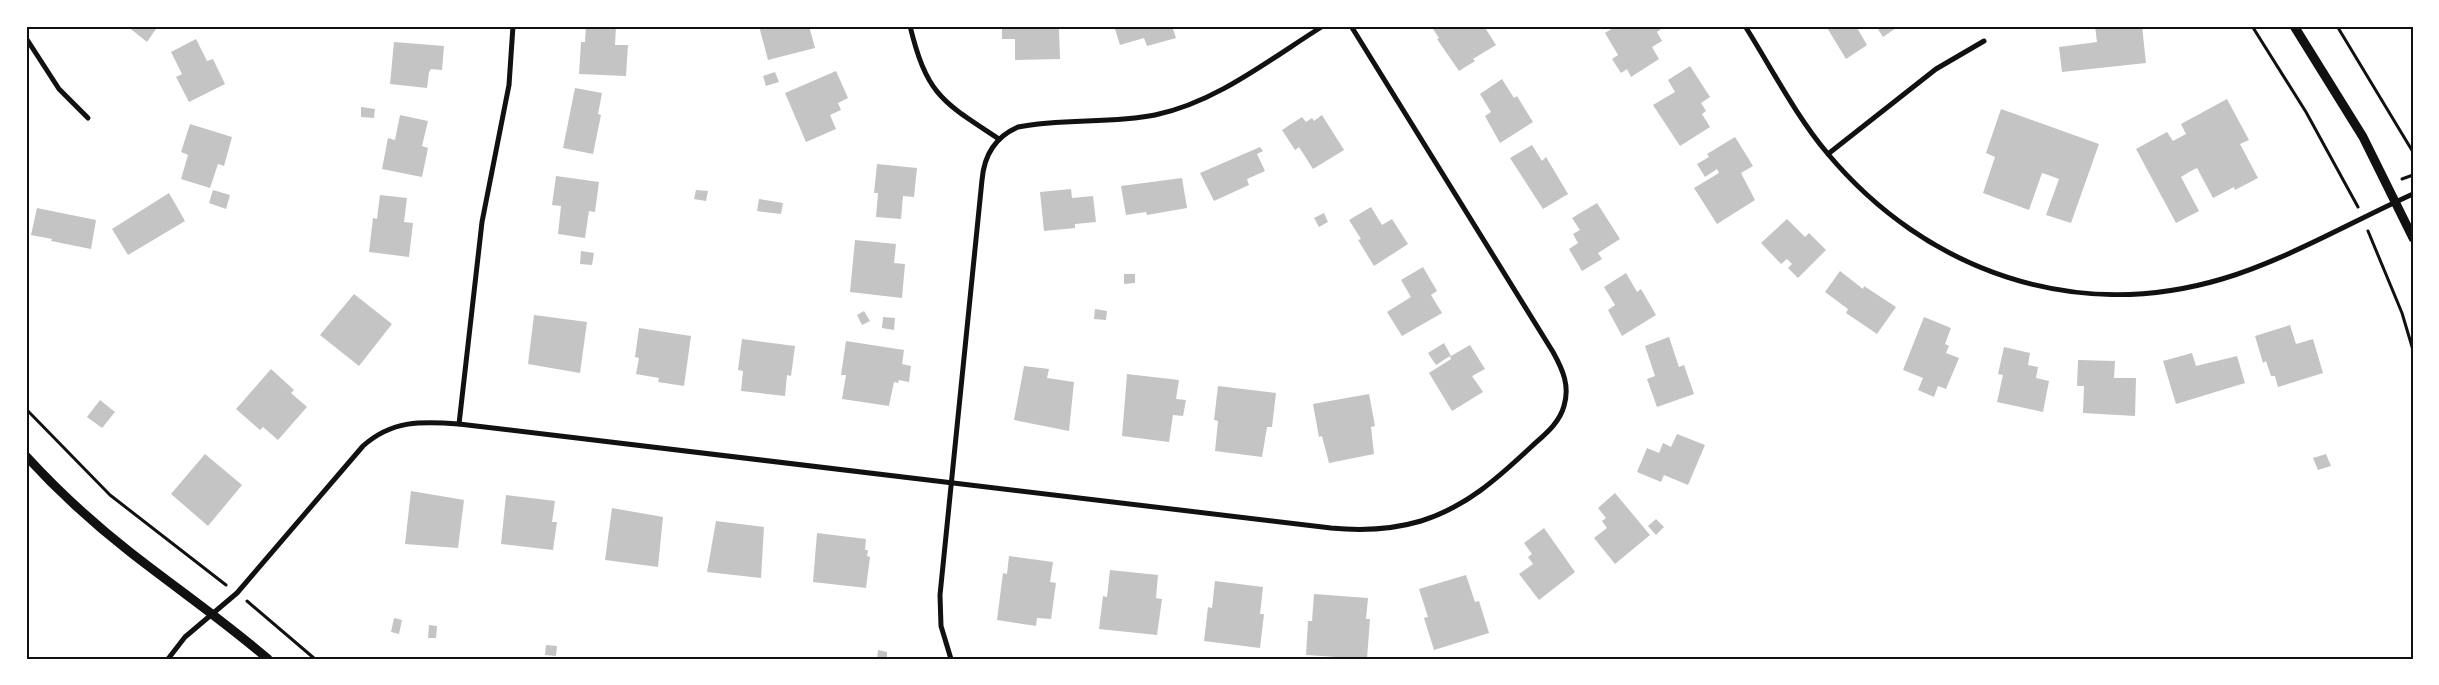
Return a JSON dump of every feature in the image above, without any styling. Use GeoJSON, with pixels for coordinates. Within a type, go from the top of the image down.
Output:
{"type":"FeatureCollection","features":[{"type":"Feature","properties":{"kind":"street"},"geometry":{"type":"LineString","coordinates":[[459,424],[482,222],[509,85],[513,26]]}},
{"type":"Feature","properties":{"kind":"street"},"geometry":{"type":"LineString","coordinates":[[910,26],[920,62],[933,88],[956,111],[999,139]]}},
{"type":"Feature","properties":{"kind":"street"},"geometry":{"type":"LineString","coordinates":[[952,659],[943,635],[940,607],[983,169],[989,151],[999,139],[1013,130],[1025,126],[1147,116],[1176,110],[1216,92],[1323,26]]}},
{"type":"Feature","properties":{"kind":"street"},"geometry":{"type":"LineString","coordinates":[[168,659],[185,637],[237,593],[348,463],[375,436],[388,428],[412,422],[459,424],[1307,526],[1356,530],[1382,529],[1431,518],[1470,498],[1508,469],[1553,426],[1562,412],[1566,392],[1565,375],[1351,26]]}},
{"type":"Feature","properties":{"kind":"street"},"geometry":{"type":"LineString","coordinates":[[1746,26],[1811,132],[1856,186],[1904,226],[1947,253],[2006,277],[2055,289],[2091,294],[2160,292],[2227,278],[2269,261],[2413,194]]}},
{"type":"Feature","properties":{"kind":"street"},"geometry":{"type":"LineString","coordinates":[[2294,26],[2363,137],[2413,238]]}},
{"type":"Feature","properties":{"kind":"street"},"geometry":{"type":"LineString","coordinates":[[26,38],[59,89],[88,118]]}},
{"type":"Feature","properties":{"kind":"street"},"geometry":{"type":"LineString","coordinates":[[1828,154],[1930,73],[1984,41]]}},
{"type":"Feature","properties":{"kind":"street"},"geometry":{"type":"LineString","coordinates":[[26,456],[92,520],[268,659]]}},
{"type":"Feature","properties":{"kind":"path"},"geometry":{"type":"LineString","coordinates":[[2252,26],[2306,112],[2353,196]]}},
{"type":"Feature","properties":{"kind":"path"},"geometry":{"type":"LineString","coordinates":[[2337,26],[2413,152]]}},
{"type":"Feature","properties":{"kind":"path"},"geometry":{"type":"LineString","coordinates":[[2369,235],[2402,313],[2413,350]]}},
{"type":"Feature","properties":{"kind":"path"},"geometry":{"type":"LineString","coordinates":[[26,409],[110,496],[237,593],[315,659]]}},
{"type":"Feature","properties":{"kind":"building"},"geometry":{"type":"Polygon","coordinates":[[[127,26],[158,26],[147,42],[127,26]]]}},
{"type":"Feature","properties":{"kind":"building"},"geometry":{"type":"Polygon","coordinates":[[[586,26],[616,26],[615,45],[628,45],[626,76],[579,74],[581,42],[585,42],[586,26]]]}},
{"type":"Feature","properties":{"kind":"building"},"geometry":{"type":"Polygon","coordinates":[[[759,26],[809,26],[815,48],[768,60],[759,26]]]}},
{"type":"Feature","properties":{"kind":"building"},"geometry":{"type":"Polygon","coordinates":[[[1002,26],[1059,29],[1060,59],[1015,60],[1015,39],[1002,39],[1002,26]]]}},
{"type":"Feature","properties":{"kind":"building"},"geometry":{"type":"Polygon","coordinates":[[[1114,26],[1172,26],[1176,38],[1147,46],[1144,38],[1120,45],[1114,26]]]}},
{"type":"Feature","properties":{"kind":"building"},"geometry":{"type":"Polygon","coordinates":[[[1431,26],[1484,26],[1496,45],[1473,59],[1475,61],[1459,71],[1437,39],[1439,38],[1431,26]]]}},
{"type":"Feature","properties":{"kind":"building"},"geometry":{"type":"Polygon","coordinates":[[[1616,26],[1665,26],[1657,32],[1662,41],[1652,47],[1659,59],[1631,77],[1627,69],[1621,73],[1612,59],[1618,55],[1605,33],[1616,26]]]}},
{"type":"Feature","properties":{"kind":"building"},"geometry":{"type":"Polygon","coordinates":[[[1826,26],[1856,26],[1867,45],[1846,59],[1826,26]]]}},
{"type":"Feature","properties":{"kind":"building"},"geometry":{"type":"Polygon","coordinates":[[[1876,26],[1899,26],[1883,37],[1876,26]]]}},
{"type":"Feature","properties":{"kind":"building"},"geometry":{"type":"Polygon","coordinates":[[[2095,26],[2142,26],[2146,63],[2062,72],[2059,47],[2097,42],[2095,26]]]}},
{"type":"Feature","properties":{"kind":"building"},"geometry":{"type":"Polygon","coordinates":[[[196,39],[207,61],[213,59],[225,84],[189,102],[176,77],[182,74],[171,52],[196,39]]]}},
{"type":"Feature","properties":{"kind":"building"},"geometry":{"type":"Polygon","coordinates":[[[394,42],[444,46],[442,70],[431,69],[427,88],[390,84],[394,42]]]}},
{"type":"Feature","properties":{"kind":"building"},"geometry":{"type":"Polygon","coordinates":[[[1690,66],[1710,97],[1701,103],[1706,111],[1702,114],[1710,127],[1680,146],[1653,105],[1675,92],[1668,80],[1690,66]]]}},
{"type":"Feature","properties":{"kind":"building"},"geometry":{"type":"Polygon","coordinates":[[[836,71],[848,98],[838,103],[841,110],[830,115],[836,129],[806,142],[785,93],[836,71]]]}},
{"type":"Feature","properties":{"kind":"building"},"geometry":{"type":"Polygon","coordinates":[[[775,72],[779,82],[766,86],[763,76],[775,72]]]}},
{"type":"Feature","properties":{"kind":"building"},"geometry":{"type":"Polygon","coordinates":[[[1502,79],[1514,98],[1517,96],[1533,122],[1500,143],[1485,116],[1491,112],[1480,94],[1502,79]]]}},
{"type":"Feature","properties":{"kind":"building"},"geometry":{"type":"Polygon","coordinates":[[[575,88],[602,93],[598,114],[601,115],[593,154],[563,148],[575,88]]]}},
{"type":"Feature","properties":{"kind":"building"},"geometry":{"type":"Polygon","coordinates":[[[2227,99],[2249,140],[2240,144],[2258,178],[2235,190],[2234,187],[2213,198],[2197,168],[2189,172],[2181,177],[2199,211],[2176,223],[2136,149],[2167,132],[2173,141],[2186,134],[2181,124],[2227,99]]]}},
{"type":"Feature","properties":{"kind":"building"},"geometry":{"type":"Polygon","coordinates":[[[361,107],[375,109],[374,118],[361,117],[361,107]]]}},
{"type":"Feature","properties":{"kind":"building"},"geometry":{"type":"Polygon","coordinates":[[[2001,109],[2099,144],[2071,223],[2046,215],[2059,179],[2051,176],[2042,173],[2029,210],[1983,193],[1995,157],[1986,153],[2001,109]]]}},
{"type":"Feature","properties":{"kind":"building"},"geometry":{"type":"Polygon","coordinates":[[[400,115],[428,121],[422,146],[428,148],[422,177],[382,169],[388,138],[395,140],[400,115]]]}},
{"type":"Feature","properties":{"kind":"building"},"geometry":{"type":"Polygon","coordinates":[[[1322,115],[1344,150],[1313,169],[1299,147],[1295,150],[1282,130],[1302,117],[1306,122],[1312,118],[1314,121],[1322,115]]]}},
{"type":"Feature","properties":{"kind":"building"},"geometry":{"type":"Polygon","coordinates":[[[190,124],[232,137],[224,166],[218,164],[210,188],[181,179],[188,155],[181,152],[190,124]]]}},
{"type":"Feature","properties":{"kind":"building"},"geometry":{"type":"Polygon","coordinates":[[[1735,137],[1753,166],[1741,173],[1755,200],[1717,224],[1694,188],[1719,173],[1717,169],[1705,177],[1697,164],[1709,157],[1707,154],[1735,137]]]}},
{"type":"Feature","properties":{"kind":"building"},"geometry":{"type":"Polygon","coordinates":[[[1532,145],[1542,161],[1546,157],[1568,194],[1543,209],[1510,158],[1532,145]]]}},
{"type":"Feature","properties":{"kind":"building"},"geometry":{"type":"Polygon","coordinates":[[[1260,147],[1263,151],[1257,154],[1265,171],[1247,179],[1249,185],[1214,201],[1200,173],[1260,147]]]}},
{"type":"Feature","properties":{"kind":"building"},"geometry":{"type":"Polygon","coordinates":[[[877,164],[917,168],[914,197],[903,196],[901,219],[876,217],[878,193],[874,193],[877,164]]]}},
{"type":"Feature","properties":{"kind":"building"},"geometry":{"type":"Polygon","coordinates":[[[556,176],[599,182],[595,212],[589,211],[585,238],[558,234],[561,206],[552,205],[556,176]]]}},
{"type":"Feature","properties":{"kind":"building"},"geometry":{"type":"Polygon","coordinates":[[[1182,178],[1187,208],[1147,215],[1146,212],[1126,215],[1121,186],[1182,178]]]}},
{"type":"Feature","properties":{"kind":"building"},"geometry":{"type":"Polygon","coordinates":[[[1071,189],[1072,198],[1093,196],[1096,222],[1075,224],[1075,228],[1044,231],[1040,192],[1071,189]]]}},
{"type":"Feature","properties":{"kind":"building"},"geometry":{"type":"Polygon","coordinates":[[[213,190],[230,195],[226,209],[209,203],[213,190]]]}},
{"type":"Feature","properties":{"kind":"building"},"geometry":{"type":"Polygon","coordinates":[[[696,190],[708,191],[706,201],[694,199],[696,190]]]}},
{"type":"Feature","properties":{"kind":"building"},"geometry":{"type":"Polygon","coordinates":[[[169,193],[185,221],[128,255],[112,229],[169,193]]]}},
{"type":"Feature","properties":{"kind":"building"},"geometry":{"type":"Polygon","coordinates":[[[380,195],[407,198],[404,222],[413,223],[409,257],[369,252],[373,218],[377,219],[380,195]]]}},
{"type":"Feature","properties":{"kind":"building"},"geometry":{"type":"Polygon","coordinates":[[[759,199],[783,203],[781,214],[757,211],[759,199]]]}},
{"type":"Feature","properties":{"kind":"building"},"geometry":{"type":"Polygon","coordinates":[[[1597,203],[1620,239],[1598,253],[1602,259],[1582,271],[1569,249],[1578,243],[1573,234],[1580,230],[1572,218],[1597,203]]]}},
{"type":"Feature","properties":{"kind":"building"},"geometry":{"type":"Polygon","coordinates":[[[1371,207],[1382,225],[1392,219],[1408,244],[1374,266],[1358,240],[1361,239],[1349,220],[1371,207]]]}},
{"type":"Feature","properties":{"kind":"building"},"geometry":{"type":"Polygon","coordinates":[[[37,208],[96,220],[91,249],[31,235],[37,208]]]}},
{"type":"Feature","properties":{"kind":"building"},"geometry":{"type":"Polygon","coordinates":[[[1324,213],[1328,222],[1319,227],[1314,218],[1324,213]]]}},
{"type":"Feature","properties":{"kind":"building"},"geometry":{"type":"Polygon","coordinates":[[[1787,219],[1805,237],[1809,233],[1826,250],[1798,278],[1788,268],[1792,264],[1787,259],[1781,264],[1761,243],[1787,219]]]}},
{"type":"Feature","properties":{"kind":"building"},"geometry":{"type":"Polygon","coordinates":[[[855,240],[896,244],[894,263],[905,264],[902,298],[850,292],[855,240]]]}},
{"type":"Feature","properties":{"kind":"building"},"geometry":{"type":"Polygon","coordinates":[[[581,251],[594,253],[592,265],[580,264],[581,251]]]}},
{"type":"Feature","properties":{"kind":"building"},"geometry":{"type":"Polygon","coordinates":[[[1423,267],[1437,291],[1431,295],[1442,313],[1402,336],[1387,312],[1411,297],[1401,280],[1423,267]]]}},
{"type":"Feature","properties":{"kind":"building"},"geometry":{"type":"Polygon","coordinates":[[[1840,271],[1863,289],[1864,286],[1896,307],[1877,334],[1846,313],[1848,309],[1825,292],[1840,271]]]}},
{"type":"Feature","properties":{"kind":"building"},"geometry":{"type":"Polygon","coordinates":[[[1626,273],[1637,292],[1641,289],[1656,315],[1622,336],[1608,310],[1615,305],[1604,287],[1626,273]]]}},
{"type":"Feature","properties":{"kind":"building"},"geometry":{"type":"Polygon","coordinates":[[[1124,274],[1135,274],[1135,283],[1124,284],[1124,274]]]}},
{"type":"Feature","properties":{"kind":"building"},"geometry":{"type":"Polygon","coordinates":[[[354,294],[392,324],[359,366],[320,335],[354,294]]]}},
{"type":"Feature","properties":{"kind":"building"},"geometry":{"type":"Polygon","coordinates":[[[1095,309],[1107,311],[1106,320],[1094,319],[1095,309]]]}},
{"type":"Feature","properties":{"kind":"building"},"geometry":{"type":"Polygon","coordinates":[[[864,311],[870,321],[862,325],[857,315],[864,311]]]}},
{"type":"Feature","properties":{"kind":"building"},"geometry":{"type":"Polygon","coordinates":[[[534,315],[587,322],[580,373],[528,364],[534,315]]]}},
{"type":"Feature","properties":{"kind":"building"},"geometry":{"type":"Polygon","coordinates":[[[883,317],[895,318],[894,330],[882,328],[883,317]]]}},
{"type":"Feature","properties":{"kind":"building"},"geometry":{"type":"Polygon","coordinates":[[[1924,317],[1951,328],[1945,344],[1949,346],[1946,353],[1959,358],[1946,389],[1938,386],[1934,397],[1918,390],[1923,378],[1903,370],[1924,317]]]}},
{"type":"Feature","properties":{"kind":"building"},"geometry":{"type":"Polygon","coordinates":[[[2290,325],[2296,344],[2313,339],[2323,373],[2278,387],[2275,376],[2271,376],[2266,361],[2263,363],[2255,336],[2290,325]]]}},
{"type":"Feature","properties":{"kind":"building"},"geometry":{"type":"Polygon","coordinates":[[[639,328],[691,336],[684,386],[658,382],[659,378],[636,374],[639,358],[635,357],[639,328]]]}},
{"type":"Feature","properties":{"kind":"building"},"geometry":{"type":"Polygon","coordinates":[[[1669,337],[1679,367],[1684,365],[1694,394],[1657,407],[1647,379],[1655,376],[1645,346],[1669,337]]]}},
{"type":"Feature","properties":{"kind":"building"},"geometry":{"type":"Polygon","coordinates":[[[742,339],[795,346],[791,376],[787,375],[785,396],[741,391],[743,371],[738,370],[742,339]]]}},
{"type":"Feature","properties":{"kind":"building"},"geometry":{"type":"Polygon","coordinates":[[[846,341],[904,350],[902,364],[911,366],[909,382],[899,380],[898,383],[894,382],[889,406],[842,399],[846,375],[841,375],[846,341]]]}},
{"type":"Feature","properties":{"kind":"building"},"geometry":{"type":"Polygon","coordinates":[[[1444,343],[1451,356],[1470,345],[1485,369],[1472,376],[1483,392],[1452,411],[1429,373],[1451,359],[1450,356],[1436,365],[1428,353],[1444,343]]]}},
{"type":"Feature","properties":{"kind":"building"},"geometry":{"type":"Polygon","coordinates":[[[2004,347],[2030,353],[2028,365],[2038,367],[2036,378],[2049,381],[2043,412],[1997,402],[2003,375],[1998,374],[2004,347]]]}},
{"type":"Feature","properties":{"kind":"building"},"geometry":{"type":"Polygon","coordinates":[[[2192,353],[2196,366],[2237,356],[2245,383],[2176,404],[2163,361],[2192,353]]]}},
{"type":"Feature","properties":{"kind":"building"},"geometry":{"type":"Polygon","coordinates":[[[2078,360],[2115,361],[2114,378],[2136,378],[2135,416],[2083,413],[2084,386],[2077,386],[2078,360]]]}},
{"type":"Feature","properties":{"kind":"building"},"geometry":{"type":"Polygon","coordinates":[[[1024,366],[1049,369],[1047,378],[1074,382],[1069,431],[1014,420],[1024,366]]]}},
{"type":"Feature","properties":{"kind":"building"},"geometry":{"type":"Polygon","coordinates":[[[271,369],[294,390],[291,393],[307,407],[278,440],[263,427],[260,430],[236,409],[271,369]]]}},
{"type":"Feature","properties":{"kind":"building"},"geometry":{"type":"Polygon","coordinates":[[[1127,374],[1179,380],[1176,399],[1186,400],[1183,416],[1173,415],[1169,442],[1122,436],[1127,374]]]}},
{"type":"Feature","properties":{"kind":"building"},"geometry":{"type":"Polygon","coordinates":[[[1218,386],[1276,393],[1272,427],[1267,427],[1262,457],[1215,451],[1218,421],[1214,420],[1218,386]]]}},
{"type":"Feature","properties":{"kind":"building"},"geometry":{"type":"Polygon","coordinates":[[[1369,394],[1375,426],[1371,427],[1374,454],[1329,463],[1322,436],[1319,437],[1313,404],[1369,394]]]}},
{"type":"Feature","properties":{"kind":"building"},"geometry":{"type":"Polygon","coordinates":[[[100,400],[115,412],[102,428],[87,417],[100,400]]]}},
{"type":"Feature","properties":{"kind":"building"},"geometry":{"type":"Polygon","coordinates":[[[1677,434],[1705,445],[1688,485],[1664,475],[1661,482],[1637,472],[1647,448],[1659,453],[1663,443],[1671,447],[1677,434]]]}},
{"type":"Feature","properties":{"kind":"building"},"geometry":{"type":"Polygon","coordinates":[[[205,454],[242,485],[208,526],[171,494],[205,454]]]}},
{"type":"Feature","properties":{"kind":"building"},"geometry":{"type":"Polygon","coordinates":[[[2326,454],[2331,466],[2318,470],[2313,458],[2326,454]]]}},
{"type":"Feature","properties":{"kind":"building"},"geometry":{"type":"Polygon","coordinates":[[[411,491],[464,500],[458,548],[405,544],[411,491]]]}},
{"type":"Feature","properties":{"kind":"building"},"geometry":{"type":"Polygon","coordinates":[[[1615,493],[1650,535],[1615,564],[1594,538],[1607,528],[1602,521],[1606,518],[1598,508],[1615,493]]]}},
{"type":"Feature","properties":{"kind":"building"},"geometry":{"type":"Polygon","coordinates":[[[506,495],[555,501],[552,522],[557,522],[553,550],[501,544],[506,495]]]}},
{"type":"Feature","properties":{"kind":"building"},"geometry":{"type":"Polygon","coordinates":[[[612,508],[663,517],[658,567],[605,560],[612,508]]]}},
{"type":"Feature","properties":{"kind":"building"},"geometry":{"type":"Polygon","coordinates":[[[1656,519],[1664,527],[1656,535],[1648,526],[1656,519]]]}},
{"type":"Feature","properties":{"kind":"building"},"geometry":{"type":"Polygon","coordinates":[[[716,521],[764,527],[761,578],[707,572],[716,521]]]}},
{"type":"Feature","properties":{"kind":"building"},"geometry":{"type":"Polygon","coordinates":[[[1544,528],[1575,572],[1539,600],[1519,574],[1533,564],[1528,557],[1532,554],[1524,543],[1544,528]]]}},
{"type":"Feature","properties":{"kind":"building"},"geometry":{"type":"Polygon","coordinates":[[[817,533],[866,539],[865,550],[868,550],[867,556],[870,557],[866,588],[813,582],[817,533]]]}},
{"type":"Feature","properties":{"kind":"building"},"geometry":{"type":"Polygon","coordinates":[[[1009,556],[1053,562],[1050,582],[1056,583],[1051,619],[1037,618],[1036,626],[997,620],[1003,573],[1007,574],[1009,556]]]}},
{"type":"Feature","properties":{"kind":"building"},"geometry":{"type":"Polygon","coordinates":[[[1110,570],[1158,575],[1156,598],[1162,599],[1157,635],[1099,629],[1103,596],[1107,597],[1110,570]]]}},
{"type":"Feature","properties":{"kind":"building"},"geometry":{"type":"Polygon","coordinates":[[[1466,575],[1475,602],[1479,601],[1489,633],[1434,650],[1424,618],[1428,617],[1419,589],[1466,575]]]}},
{"type":"Feature","properties":{"kind":"building"},"geometry":{"type":"Polygon","coordinates":[[[1215,581],[1263,587],[1260,614],[1264,614],[1260,648],[1204,641],[1208,607],[1212,608],[1215,581]]]}},
{"type":"Feature","properties":{"kind":"building"},"geometry":{"type":"Polygon","coordinates":[[[1314,594],[1368,598],[1366,619],[1370,619],[1367,659],[1306,655],[1308,621],[1312,621],[1314,594]]]}},
{"type":"Feature","properties":{"kind":"building"},"geometry":{"type":"Polygon","coordinates":[[[394,618],[402,620],[399,634],[391,632],[394,618]]]}},
{"type":"Feature","properties":{"kind":"building"},"geometry":{"type":"Polygon","coordinates":[[[429,625],[437,626],[436,638],[428,638],[429,625]]]}},
{"type":"Feature","properties":{"kind":"building"},"geometry":{"type":"Polygon","coordinates":[[[546,645],[557,646],[556,656],[545,655],[546,645]]]}},
{"type":"Feature","properties":{"kind":"building"},"geometry":{"type":"Polygon","coordinates":[[[878,650],[887,652],[887,659],[877,659],[878,650]]]}}]}
